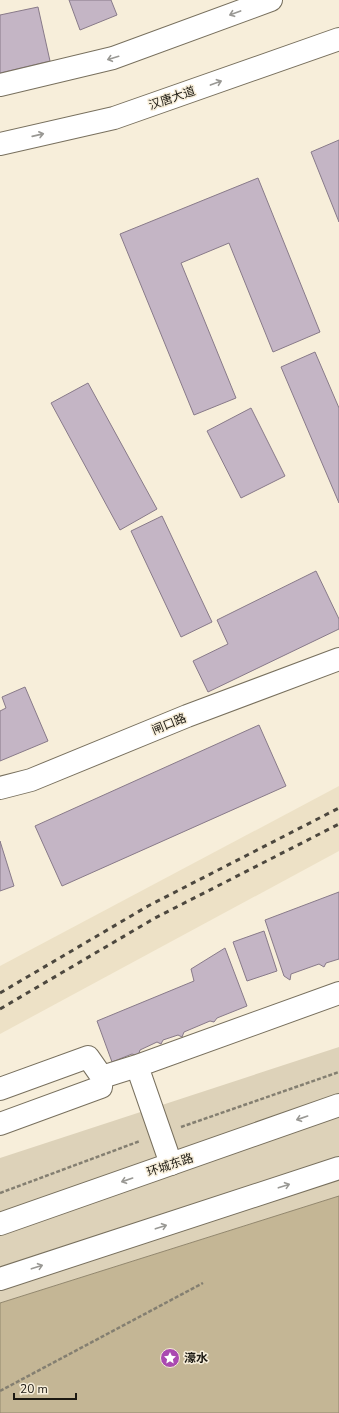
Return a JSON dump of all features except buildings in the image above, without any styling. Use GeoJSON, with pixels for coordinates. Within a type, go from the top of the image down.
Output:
{"type":"FeatureCollection","features":[{"type":"Feature","properties":{"kind":"main road"},"geometry":{"type":"LineString","coordinates":[[0,85],[113,58],[271,0]]}},
{"type":"Feature","properties":{"kind":"main road","name":"汉唐大道"},"geometry":{"type":"LineString","coordinates":[[0,144],[114,118],[339,39]]}},
{"type":"Feature","properties":{"kind":"main road","name":"闸口路"},"geometry":{"type":"LineString","coordinates":[[0,788],[31,780],[187,716],[339,659]]}},
{"type":"Feature","properties":{"kind":"main road"},"geometry":{"type":"LineString","coordinates":[[102,1077],[137,1066],[339,992]]}},
{"type":"Feature","properties":{"kind":"main road"},"geometry":{"type":"LineString","coordinates":[[0,1089],[88,1057],[102,1077],[101,1087],[0,1124]]}},
{"type":"Feature","properties":{"kind":"main road"},"geometry":{"type":"LineString","coordinates":[[137,1066],[171,1164]]}},
{"type":"Feature","properties":{"kind":"main road","name":"环城东路"},"geometry":{"type":"LineString","coordinates":[[0,1224],[339,1105]]}},
{"type":"Feature","properties":{"kind":"main road"},"geometry":{"type":"LineString","coordinates":[[0,1279],[339,1168]]}},
{"type":"Feature","properties":{"kind":"path"},"geometry":{"type":"LineString","coordinates":[[0,1391],[203,1283]]}},
{"type":"Feature","properties":{"kind":"shaded area"},"geometry":{"type":"Polygon","coordinates":[[[339,786],[339,851],[0,1034],[0,966],[339,786]]]}},
{"type":"Feature","properties":{"kind":"shaded area"},"geometry":{"type":"Polygon","coordinates":[[[339,1047],[339,1196],[0,1303],[0,1158],[339,1047]]]}},
{"type":"Feature","properties":{"kind":"shaded area","name":"濠水"},"geometry":{"type":"Polygon","coordinates":[[[339,1196],[339,1413],[0,1413],[0,1303],[339,1196]]]}},
{"type":"Feature","properties":{"kind":"railway"},"geometry":{"type":"LineString","coordinates":[[0,993],[148,906],[339,808]]}},
{"type":"Feature","properties":{"kind":"railway"},"geometry":{"type":"LineString","coordinates":[[0,1009],[155,918],[339,824]]}},
{"type":"Feature","properties":{"kind":"place","name":"濠水"},"geometry":{"type":"Point","coordinates":[170,1358]}}]}
